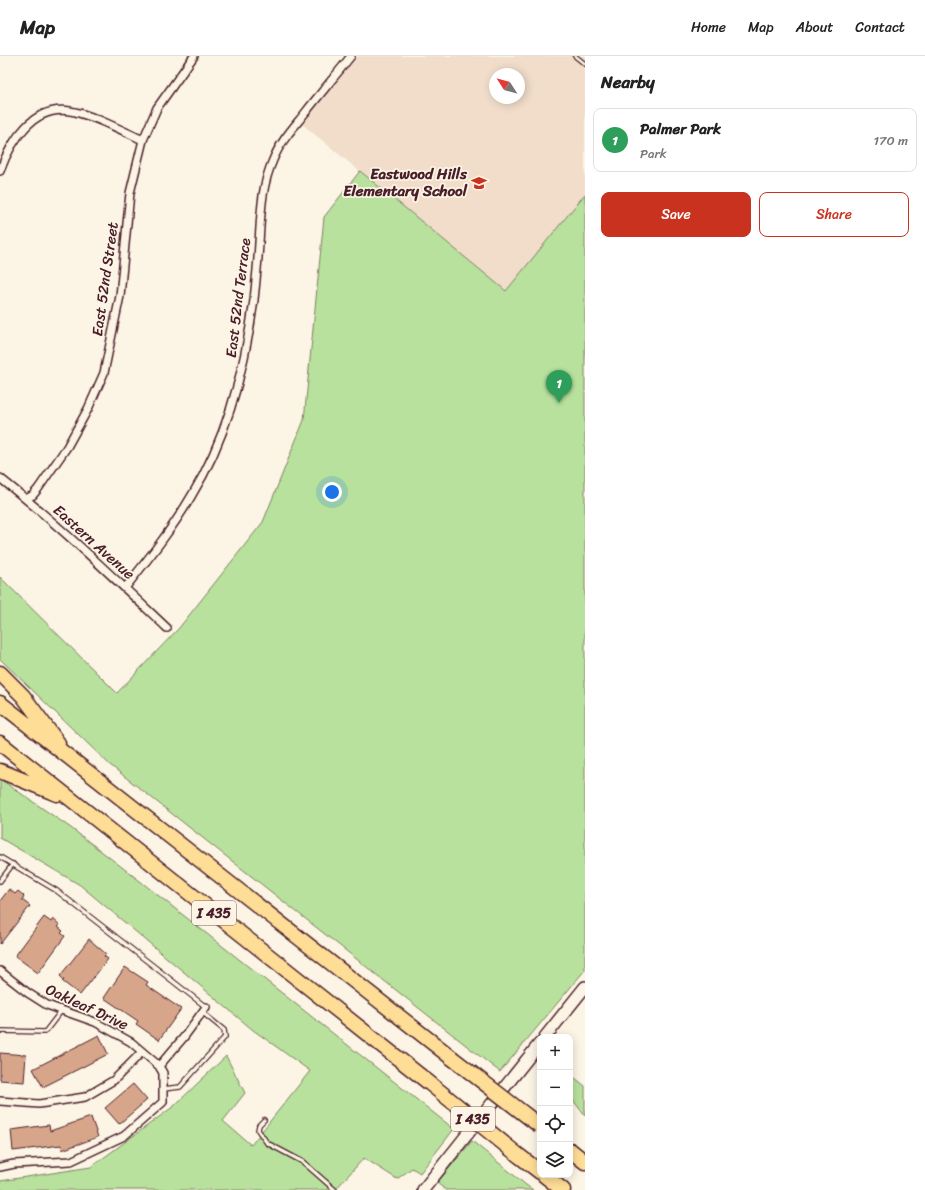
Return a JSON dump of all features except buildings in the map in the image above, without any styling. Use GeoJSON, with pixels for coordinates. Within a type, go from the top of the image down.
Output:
{"type":"FeatureCollection","features":[{"type":"Feature","properties":{"kind":"highway"},"geometry":{"type":"LineString","coordinates":[[0,672],[23,696],[69,758]]}},
{"type":"Feature","properties":{"kind":"highway","name":"I 435"},"geometry":{"type":"LineString","coordinates":[[0,703],[537,1124]]}},
{"type":"Feature","properties":{"kind":"highway","name":"I 435"},"geometry":{"type":"LineString","coordinates":[[0,743],[537,1170]]}},
{"type":"Feature","properties":{"kind":"highway"},"geometry":{"type":"LineString","coordinates":[[0,771],[70,799]]}},
{"type":"Feature","properties":{"kind":"highway"},"geometry":{"type":"LineString","coordinates":[[573,1152],[585,1162]]}},
{"type":"Feature","properties":{"kind":"highway"},"geometry":{"type":"LineString","coordinates":[[548,1178],[563,1190]]}},
{"type":"Feature","properties":{"kind":"street","name":"East 52nd Street"},"geometry":{"type":"LineString","coordinates":[[26,499],[33,495],[38,489],[67,447],[88,409],[104,373],[120,296],[130,193],[143,140],[157,108],[194,56]]}},
{"type":"Feature","properties":{"kind":"street","name":"East 52nd Terrace"},"geometry":{"type":"LineString","coordinates":[[125,588],[159,546],[193,494],[212,457],[230,411],[241,374],[251,324],[257,273],[262,199],[265,181],[273,159],[288,135],[351,56]]}},
{"type":"Feature","properties":{"kind":"street"},"geometry":{"type":"LineString","coordinates":[[0,171],[5,157],[21,132],[30,122],[42,115],[55,111],[69,110],[82,114],[143,140]]}},
{"type":"Feature","properties":{"kind":"street","name":"Eastern Avenue"},"geometry":{"type":"LineString","coordinates":[[0,478],[84,549],[168,628]]}},
{"type":"Feature","properties":{"kind":"street","name":"Oakleaf Drive"},"geometry":{"type":"LineString","coordinates":[[0,972],[47,1005],[95,1022],[131,1042],[159,1066]]}},
{"type":"Feature","properties":{"kind":"street"},"geometry":{"type":"LineString","coordinates":[[548,1034],[583,993]]}},
{"type":"Feature","properties":{"kind":"street"},"geometry":{"type":"LineString","coordinates":[[0,1167],[14,1164],[71,1161],[124,1136],[163,1102],[163,1073],[159,1066],[184,1037],[204,1010]]}},
{"type":"Feature","properties":{"kind":"street"},"geometry":{"type":"LineString","coordinates":[[423,1190],[537,1047]]}},
{"type":"Feature","properties":{"kind":"street"},"geometry":{"type":"LineString","coordinates":[[0,1100],[39,1104],[85,1097],[114,1080],[142,1052]]}},
{"type":"Feature","properties":{"kind":"lane"},"geometry":{"type":"LineString","coordinates":[[575,56],[585,64]]}},
{"type":"Feature","properties":{"kind":"lane"},"geometry":{"type":"LineString","coordinates":[[0,857],[57,891],[204,1010],[224,1030],[225,1037],[180,1087],[163,1089]]}},
{"type":"Feature","properties":{"kind":"lane"},"geometry":{"type":"LineString","coordinates":[[0,881],[13,864]]}},
{"type":"Feature","properties":{"kind":"lane"},"geometry":{"type":"LineString","coordinates":[[0,1031],[45,1032],[62,1010]]}},
{"type":"Feature","properties":{"kind":"lane"},"geometry":{"type":"LineString","coordinates":[[264,1120],[258,1130],[267,1143],[303,1162],[335,1190]]}},
{"type":"Feature","properties":{"kind":"shaded area","name":"Eastwood Hills Elementary School"},"geometry":{"type":"Polygon","coordinates":[[[358,56],[585,56],[585,194],[506,291],[302,124],[358,56]]]}},
{"type":"Feature","properties":{"kind":"green space"},"geometry":{"type":"Polygon","coordinates":[[[360,171],[506,291],[585,194],[585,970],[500,1072],[110,765],[0,659],[0,577],[117,693],[179,628],[263,522],[304,420],[324,217],[360,171]]]}},
{"type":"Feature","properties":{"kind":"green space"},"geometry":{"type":"Polygon","coordinates":[[[0,779],[71,828],[140,881],[454,1129],[420,1173],[412,1168],[397,1179],[364,1158],[335,1190],[0,1190],[0,1181],[91,1167],[174,1106],[226,1056],[245,1093],[223,1121],[251,1145],[310,1071],[253,1030],[80,885],[0,838],[0,779]]]}},
{"type":"Feature","properties":{"kind":"green space"},"geometry":{"type":"Polygon","coordinates":[[[573,1076],[585,1086],[585,1116],[573,1100],[573,1076]]]}},
{"type":"Feature","properties":{"kind":"green space"},"geometry":{"type":"Polygon","coordinates":[[[472,1141],[533,1190],[446,1190],[437,1183],[472,1141]]]}},
{"type":"Feature","properties":{"kind":"place","name":"Eastwood Hills Elementary School"},"geometry":{"type":"Point","coordinates":[479,183]}},
{"type":"Feature","properties":{"kind":"place","name":"Palmer Park"},"geometry":{"type":"Point","coordinates":[559,403]}}]}
